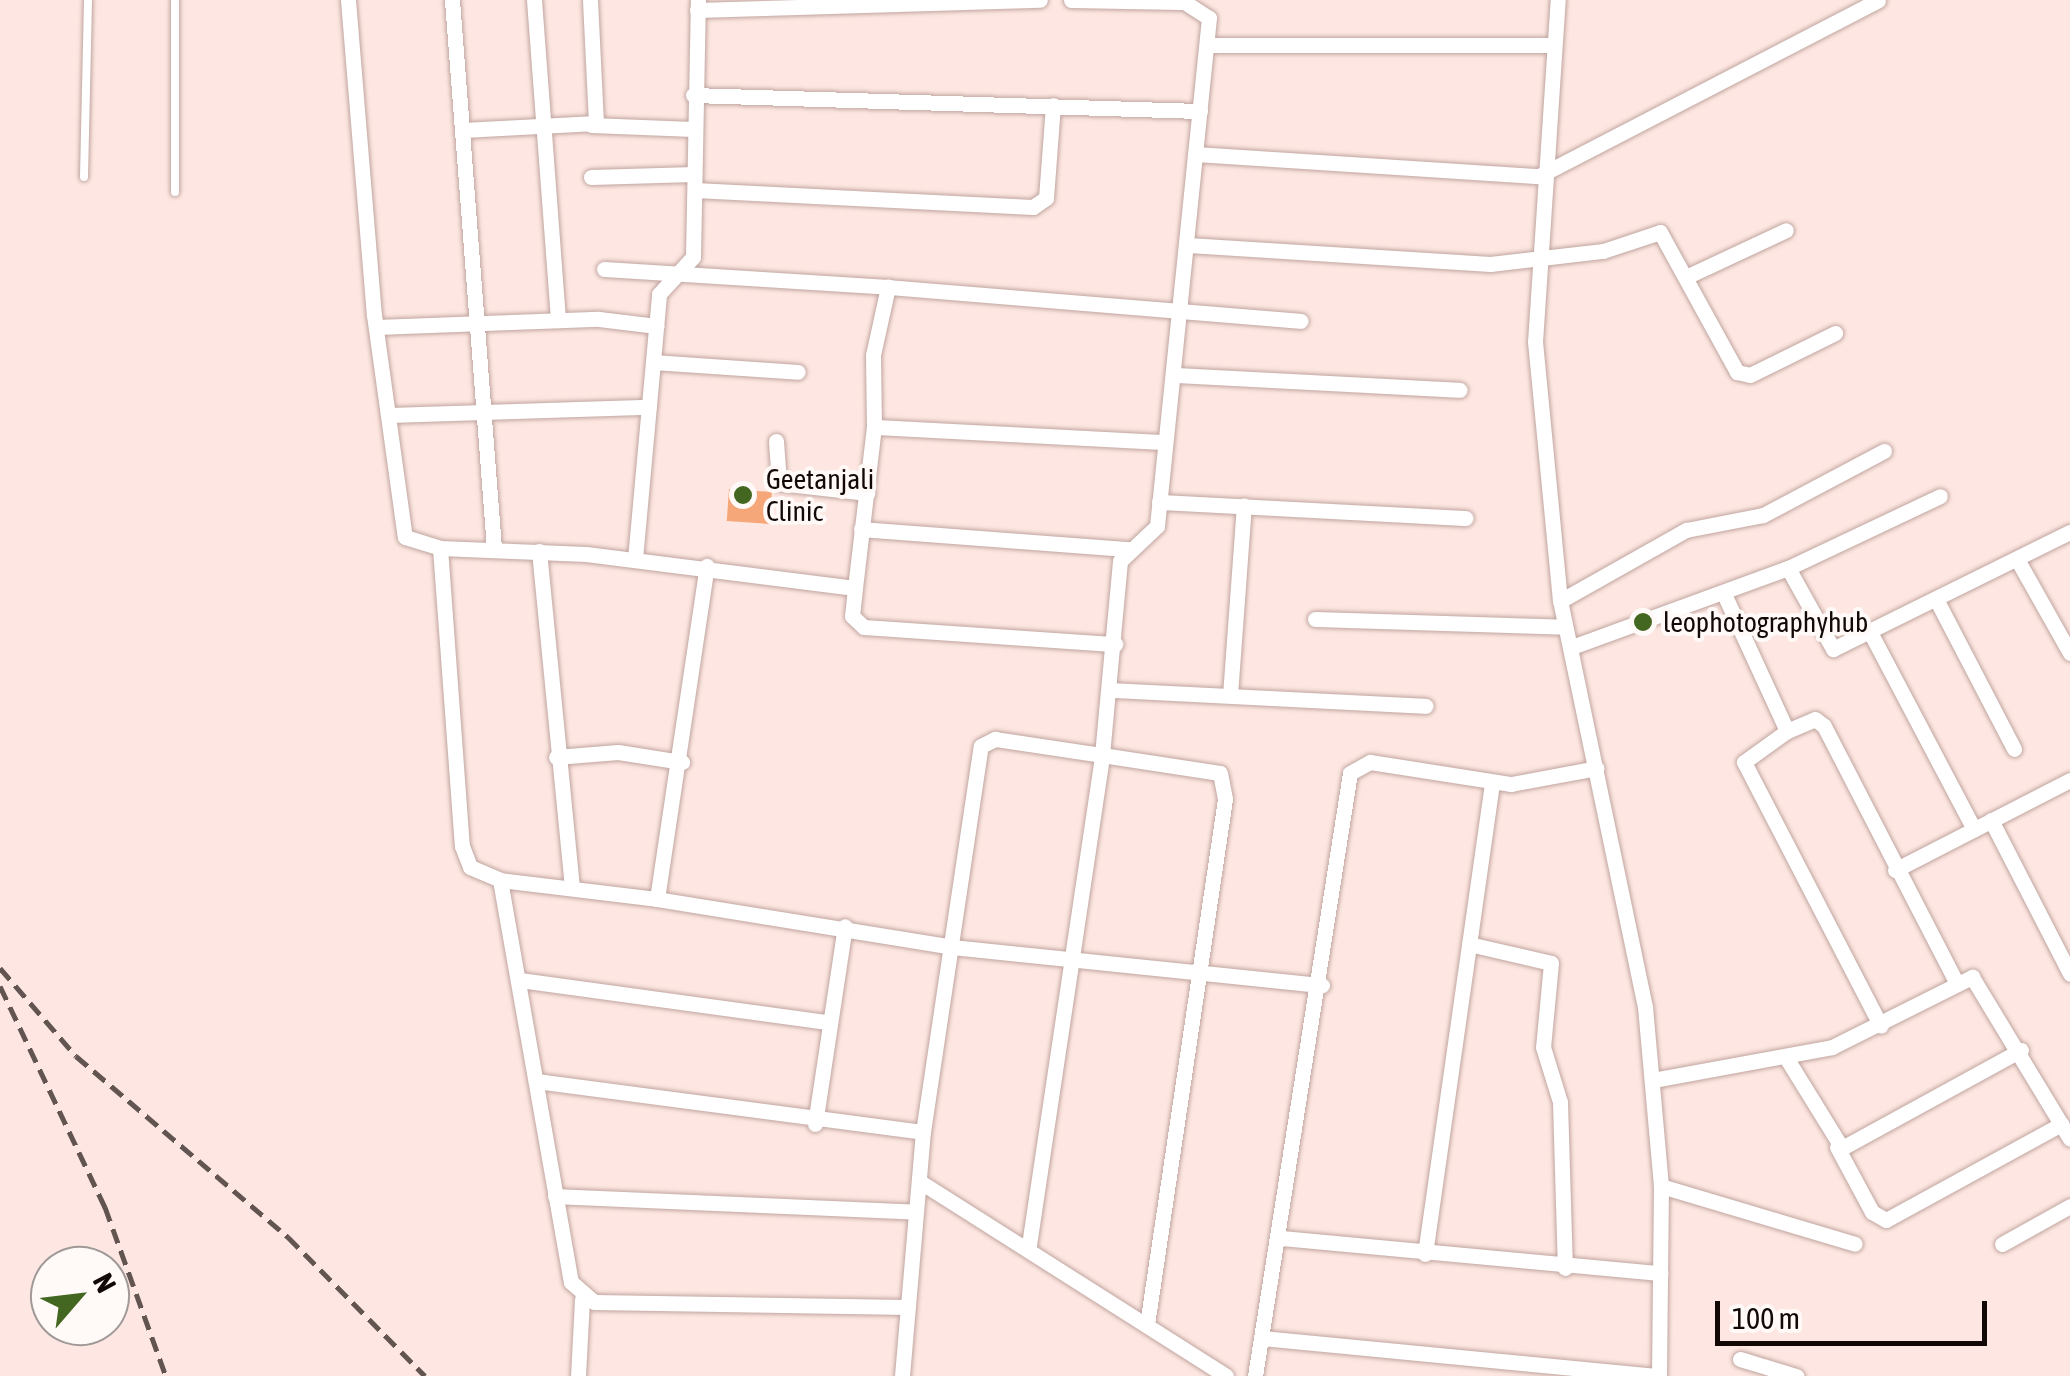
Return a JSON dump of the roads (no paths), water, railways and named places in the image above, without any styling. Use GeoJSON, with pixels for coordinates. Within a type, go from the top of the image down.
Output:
{"type":"FeatureCollection","features":[{"type":"Feature","properties":{"kind":"street"},"geometry":{"type":"LineString","coordinates":[[348,0],[376,328],[405,536],[440,548],[539,551],[707,566],[855,588]]}},
{"type":"Feature","properties":{"kind":"street"},"geometry":{"type":"LineString","coordinates":[[452,0],[494,548]]}},
{"type":"Feature","properties":{"kind":"street"},"geometry":{"type":"LineString","coordinates":[[534,0],[558,320]]}},
{"type":"Feature","properties":{"kind":"street"},"geometry":{"type":"LineString","coordinates":[[590,0],[591,125]]}},
{"type":"Feature","properties":{"kind":"street"},"geometry":{"type":"LineString","coordinates":[[634,559],[660,292],[684,274],[695,182],[697,5],[1040,0]]}},
{"type":"Feature","properties":{"kind":"street"},"geometry":{"type":"LineString","coordinates":[[862,529],[1128,550],[1154,535],[1188,245],[1206,46],[1205,8],[1181,1],[1072,0]]}},
{"type":"Feature","properties":{"kind":"street"},"geometry":{"type":"LineString","coordinates":[[1262,1338],[1659,1376],[1661,1186],[1654,1080],[1633,919],[1560,601],[1535,342],[1539,176],[1558,0]]}},
{"type":"Feature","properties":{"kind":"street"},"geometry":{"type":"LineString","coordinates":[[1195,154],[1539,176],[1878,0]]}},
{"type":"Feature","properties":{"kind":"street"},"geometry":{"type":"LineString","coordinates":[[1206,46],[1553,45]]}},
{"type":"Feature","properties":{"kind":"street"},"geometry":{"type":"LineString","coordinates":[[693,95],[1200,111]]}},
{"type":"Feature","properties":{"kind":"street"},"geometry":{"type":"LineString","coordinates":[[591,177],[1040,205],[1053,106]]}},
{"type":"Feature","properties":{"kind":"street"},"geometry":{"type":"LineString","coordinates":[[463,130],[591,125],[694,129]]}},
{"type":"Feature","properties":{"kind":"street"},"geometry":{"type":"LineString","coordinates":[[1688,276],[1786,230]]}},
{"type":"Feature","properties":{"kind":"street"},"geometry":{"type":"LineString","coordinates":[[1188,245],[1453,264],[1612,250],[1660,232],[1745,376],[1835,333]]}},
{"type":"Feature","properties":{"kind":"street"},"geometry":{"type":"LineString","coordinates":[[604,269],[888,287],[1301,321]]}},
{"type":"Feature","properties":{"kind":"street"},"geometry":{"type":"LineString","coordinates":[[888,287],[873,355],[874,426],[852,616],[864,627],[1115,644]]}},
{"type":"Feature","properties":{"kind":"street"},"geometry":{"type":"LineString","coordinates":[[376,328],[558,320],[657,326]]}},
{"type":"Feature","properties":{"kind":"street"},"geometry":{"type":"LineString","coordinates":[[653,362],[798,372]]}},
{"type":"Feature","properties":{"kind":"street"},"geometry":{"type":"LineString","coordinates":[[1174,375],[1460,390]]}},
{"type":"Feature","properties":{"kind":"street"},"geometry":{"type":"LineString","coordinates":[[389,415],[483,408],[648,408]]}},
{"type":"Feature","properties":{"kind":"street"},"geometry":{"type":"LineString","coordinates":[[874,426],[1164,442]]}},
{"type":"Feature","properties":{"kind":"street"},"geometry":{"type":"LineString","coordinates":[[776,441],[779,483],[867,493]]}},
{"type":"Feature","properties":{"kind":"street"},"geometry":{"type":"LineString","coordinates":[[1560,601],[1686,530],[1763,515],[1884,451]]}},
{"type":"Feature","properties":{"kind":"street"},"geometry":{"type":"LineString","coordinates":[[1572,648],[1788,568],[1940,496]]}},
{"type":"Feature","properties":{"kind":"street"},"geometry":{"type":"LineString","coordinates":[[1160,502],[1466,518]]}},
{"type":"Feature","properties":{"kind":"street"},"geometry":{"type":"LineString","coordinates":[[1230,696],[1244,506]]}},
{"type":"Feature","properties":{"kind":"street"},"geometry":{"type":"LineString","coordinates":[[1788,568],[1830,646],[1870,632],[2070,532]]}},
{"type":"Feature","properties":{"kind":"street"},"geometry":{"type":"LineString","coordinates":[[440,548],[462,846],[470,867],[500,880],[572,885],[845,926],[952,947],[1322,986]]}},
{"type":"Feature","properties":{"kind":"street"},"geometry":{"type":"LineString","coordinates":[[1029,1245],[1074,957],[1128,550]]}},
{"type":"Feature","properties":{"kind":"street"},"geometry":{"type":"LineString","coordinates":[[539,551],[556,758],[572,885]]}},
{"type":"Feature","properties":{"kind":"street"},"geometry":{"type":"LineString","coordinates":[[2017,559],[2070,652]]}},
{"type":"Feature","properties":{"kind":"street"},"geometry":{"type":"LineString","coordinates":[[657,899],[682,762],[707,566]]}},
{"type":"Feature","properties":{"kind":"street"},"geometry":{"type":"LineString","coordinates":[[1724,594],[1787,730]]}},
{"type":"Feature","properties":{"kind":"street"},"geometry":{"type":"LineString","coordinates":[[1936,599],[2014,749]]}},
{"type":"Feature","properties":{"kind":"street"},"geometry":{"type":"LineString","coordinates":[[1314,618],[1565,627]]}},
{"type":"Feature","properties":{"kind":"street"},"geometry":{"type":"LineString","coordinates":[[1870,632],[1974,829]]}},
{"type":"Feature","properties":{"kind":"street"},"geometry":{"type":"LineString","coordinates":[[1112,690],[1426,706]]}},
{"type":"Feature","properties":{"kind":"street"},"geometry":{"type":"LineString","coordinates":[[1881,1026],[1744,762],[1787,730],[1819,720],[1956,982]]}},
{"type":"Feature","properties":{"kind":"street"},"geometry":{"type":"LineString","coordinates":[[902,1376],[922,1183],[923,1132],[981,746],[995,740],[1224,776],[1148,1318]]}},
{"type":"Feature","properties":{"kind":"street"},"geometry":{"type":"LineString","coordinates":[[556,758],[618,752],[682,762]]}},
{"type":"Feature","properties":{"kind":"street"},"geometry":{"type":"LineString","coordinates":[[1255,1376],[1322,986],[1353,769],[1370,762],[1492,782],[1597,768]]}},
{"type":"Feature","properties":{"kind":"street"},"geometry":{"type":"LineString","coordinates":[[1895,870],[2070,780]]}},
{"type":"Feature","properties":{"kind":"street"},"geometry":{"type":"LineString","coordinates":[[1424,1254],[1492,782]]}},
{"type":"Feature","properties":{"kind":"street"},"geometry":{"type":"LineString","coordinates":[[1991,820],[2070,974]]}},
{"type":"Feature","properties":{"kind":"street"},"geometry":{"type":"LineString","coordinates":[[500,880],[555,1196],[582,1299],[578,1376]]}},
{"type":"Feature","properties":{"kind":"street"},"geometry":{"type":"LineString","coordinates":[[815,1124],[827,1022],[845,926]]}},
{"type":"Feature","properties":{"kind":"street"},"geometry":{"type":"LineString","coordinates":[[1469,944],[1551,964],[1543,1047],[1560,1102],[1565,1268]]}},
{"type":"Feature","properties":{"kind":"street"},"geometry":{"type":"LineString","coordinates":[[1654,1080],[1787,1059],[1881,1026],[1956,982],[1978,979],[2070,1139]]}},
{"type":"Feature","properties":{"kind":"street"},"geometry":{"type":"LineString","coordinates":[[520,980],[827,1022]]}},
{"type":"Feature","properties":{"kind":"street"},"geometry":{"type":"LineString","coordinates":[[1837,1147],[2020,1050]]}},
{"type":"Feature","properties":{"kind":"street"},"geometry":{"type":"LineString","coordinates":[[1787,1059],[1872,1212],[1886,1220],[2061,1124]]}},
{"type":"Feature","properties":{"kind":"street"},"geometry":{"type":"LineString","coordinates":[[536,1081],[815,1124],[923,1132]]}},
{"type":"Feature","properties":{"kind":"street"},"geometry":{"type":"LineString","coordinates":[[922,1183],[1148,1318],[1226,1376]]}},
{"type":"Feature","properties":{"kind":"street"},"geometry":{"type":"LineString","coordinates":[[1661,1186],[1855,1244]]}},
{"type":"Feature","properties":{"kind":"street"},"geometry":{"type":"LineString","coordinates":[[555,1196],[916,1212]]}},
{"type":"Feature","properties":{"kind":"street"},"geometry":{"type":"LineString","coordinates":[[2002,1244],[2070,1206]]}},
{"type":"Feature","properties":{"kind":"street"},"geometry":{"type":"LineString","coordinates":[[1281,1238],[1565,1268],[1660,1273]]}},
{"type":"Feature","properties":{"kind":"street"},"geometry":{"type":"LineString","coordinates":[[582,1299],[908,1307]]}},
{"type":"Feature","properties":{"kind":"street"},"geometry":{"type":"LineString","coordinates":[[1740,1359],[1772,1372],[1796,1376]]}},
{"type":"Feature","properties":{"kind":"lane"},"geometry":{"type":"LineString","coordinates":[[84,177],[88,0]]}},
{"type":"Feature","properties":{"kind":"lane"},"geometry":{"type":"LineString","coordinates":[[176,0],[176,192]]}},
{"type":"Feature","properties":{"kind":"railway"},"geometry":{"type":"LineString","coordinates":[[0,968],[76,1056],[288,1237],[425,1376]]}},
{"type":"Feature","properties":{"kind":"railway"},"geometry":{"type":"LineString","coordinates":[[0,986],[105,1207],[166,1376]]}},
{"type":"Feature","properties":{"kind":"place","name":"Geetanjali Clinic"},"geometry":{"type":"Point","coordinates":[743,495]}},
{"type":"Feature","properties":{"kind":"place","name":"leophotographyhub"},"geometry":{"type":"Point","coordinates":[1643,622]}}]}
